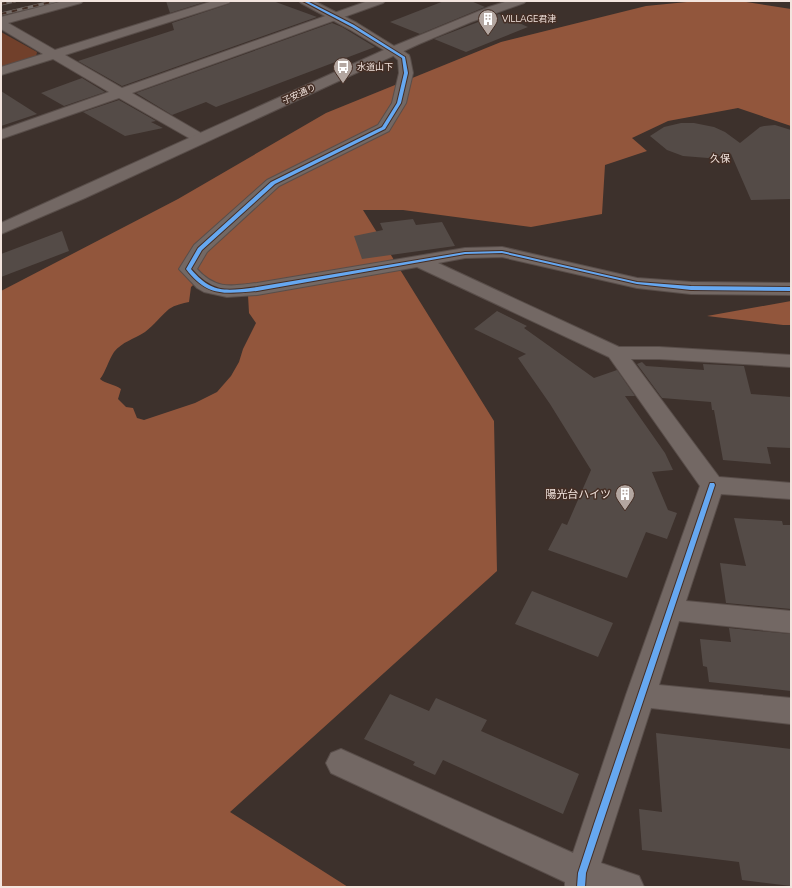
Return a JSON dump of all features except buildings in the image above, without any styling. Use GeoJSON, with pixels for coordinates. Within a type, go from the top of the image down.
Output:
{"type":"FeatureCollection","features":[{"type":"Feature","properties":{"kind":"street"},"geometry":{"type":"LineString","coordinates":[[1,21],[77,1]]}},
{"type":"Feature","properties":{"kind":"street"},"geometry":{"type":"LineString","coordinates":[[1,71],[225,1]]}},
{"type":"Feature","properties":{"kind":"street"},"geometry":{"type":"LineString","coordinates":[[305,1],[404,58],[406,73],[399,103],[384,128],[274,184],[200,249],[188,270],[196,280],[207,289],[227,292],[257,289],[318,277],[422,262],[465,253],[502,252],[637,283],[691,288],[791,289]]}},
{"type":"Feature","properties":{"kind":"street"},"geometry":{"type":"LineString","coordinates":[[1,135],[379,1]]}},
{"type":"Feature","properties":{"kind":"street","name":"子安通り"},"geometry":{"type":"LineString","coordinates":[[1,229],[82,194],[394,51],[481,13],[520,1]]}},
{"type":"Feature","properties":{"kind":"street"},"geometry":{"type":"LineString","coordinates":[[1,24],[201,139]]}},
{"type":"Feature","properties":{"kind":"street"},"geometry":{"type":"LineString","coordinates":[[422,262],[616,353],[659,353],[791,361]]}},
{"type":"Feature","properties":{"kind":"street"},"geometry":{"type":"LineString","coordinates":[[616,353],[712,485],[791,491]]}},
{"type":"Feature","properties":{"kind":"street"},"geometry":{"type":"LineString","coordinates":[[581,880],[640,695],[712,485]]}},
{"type":"Feature","properties":{"kind":"street"},"geometry":{"type":"LineString","coordinates":[[670,610],[791,622]]}},
{"type":"Feature","properties":{"kind":"street"},"geometry":{"type":"LineString","coordinates":[[640,695],[791,711]]}},
{"type":"Feature","properties":{"kind":"street"},"geometry":{"type":"LineString","coordinates":[[341,763],[581,880],[628,887]]}},
{"type":"Feature","properties":{"kind":"shaded area"},"geometry":{"type":"Polygon","coordinates":[[[697,1],[740,1],[791,9],[791,126],[738,108],[668,121],[632,138],[647,151],[605,165],[602,214],[531,227],[403,210],[363,210],[494,421],[497,571],[230,812],[348,887],[1,887],[1,291],[178,199],[326,113],[501,42],[646,6],[697,1]],[[203,276],[191,287],[189,302],[176,305],[169,309],[148,330],[128,341],[117,349],[112,355],[100,379],[121,389],[118,399],[126,407],[133,408],[137,418],[144,420],[195,403],[217,392],[231,376],[239,362],[243,349],[256,323],[249,313],[248,295],[215,285],[203,276]]]}},
{"type":"Feature","properties":{"kind":"shaded area"},"geometry":{"type":"Polygon","coordinates":[[[1,32],[37,52],[36,57],[1,69],[1,32]]]}},
{"type":"Feature","properties":{"kind":"shaded area"},"geometry":{"type":"Polygon","coordinates":[[[791,301],[791,325],[707,316],[791,301]]]}},
{"type":"Feature","properties":{"kind":"railway"},"geometry":{"type":"LineString","coordinates":[[1,4],[15,1]]}},
{"type":"Feature","properties":{"kind":"railway"},"geometry":{"type":"LineString","coordinates":[[1,14],[55,1]]}},
{"type":"Feature","properties":{"kind":"cycle path"},"geometry":{"type":"LineString","coordinates":[[305,1],[353,26],[404,58],[406,73],[399,103],[384,128],[273,183],[200,249],[188,269],[203,284],[219,291],[257,289],[465,253],[502,252],[637,283],[691,288],[791,289]]}},
{"type":"Feature","properties":{"kind":"cycle path"},"geometry":{"type":"LineString","coordinates":[[581,887],[582,873],[712,485]]}},
{"type":"Feature","properties":{"kind":"place","name":"VILLAGE君津"},"geometry":{"type":"Point","coordinates":[488,36]}},
{"type":"Feature","properties":{"kind":"place","name":"水道山下"},"geometry":{"type":"Point","coordinates":[343,84]}},
{"type":"Feature","properties":{"kind":"place","name":"陽光台ハイツ"},"geometry":{"type":"Point","coordinates":[625,511]}},
{"type":"Feature","properties":{"kind":"district","name":"久保"},"geometry":{"type":"Point","coordinates":[720,158]}}]}
